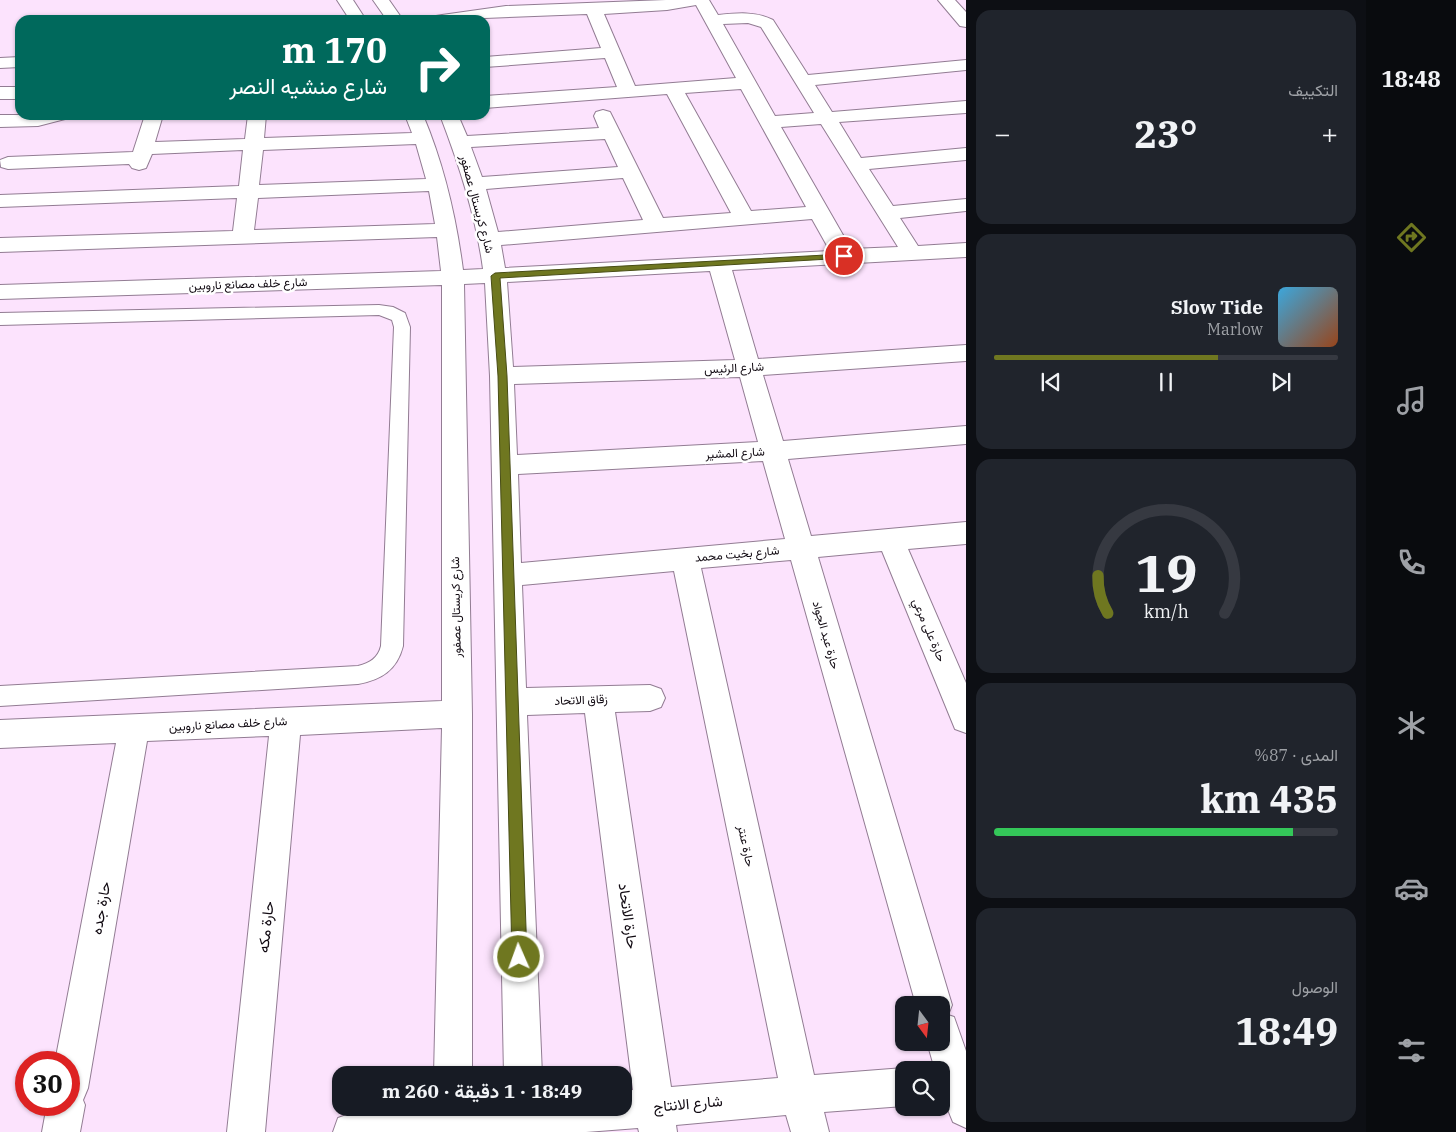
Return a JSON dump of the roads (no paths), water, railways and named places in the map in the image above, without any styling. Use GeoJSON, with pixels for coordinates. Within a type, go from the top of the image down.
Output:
{"type":"FeatureCollection","features":[{"type":"Feature","properties":{"kind":"street"},"geometry":{"type":"LineString","coordinates":[[345,0],[355,15]]}},
{"type":"Feature","properties":{"kind":"street"},"geometry":{"type":"LineString","coordinates":[[381,0],[392,15]]}},
{"type":"Feature","properties":{"kind":"street"},"geometry":{"type":"LineString","coordinates":[[455,15],[476,7],[505,10],[594,10],[677,4],[700,0],[844,256]]}},
{"type":"Feature","properties":{"kind":"street"},"geometry":{"type":"LineString","coordinates":[[946,0],[966,22]]}},
{"type":"Feature","properties":{"kind":"street"},"geometry":{"type":"LineString","coordinates":[[594,10],[628,91]]}},
{"type":"Feature","properties":{"kind":"street"},"geometry":{"type":"LineString","coordinates":[[712,20],[750,19],[764,22],[912,253]]}},
{"type":"Feature","properties":{"kind":"street"},"geometry":{"type":"LineString","coordinates":[[490,62],[612,52]]}},
{"type":"Feature","properties":{"kind":"street"},"geometry":{"type":"LineString","coordinates":[[0,63],[15,62]]}},
{"type":"Feature","properties":{"kind":"street"},"geometry":{"type":"LineString","coordinates":[[803,81],[966,65]]}},
{"type":"Feature","properties":{"kind":"street"},"geometry":{"type":"LineString","coordinates":[[490,102],[747,82]]}},
{"type":"Feature","properties":{"kind":"street"},"geometry":{"type":"LineString","coordinates":[[673,88],[744,218]]}},
{"type":"Feature","properties":{"kind":"street"},"geometry":{"type":"LineString","coordinates":[[0,93],[15,93]]}},
{"type":"Feature","properties":{"kind":"street"},"geometry":{"type":"LineString","coordinates":[[593,94],[656,225]]}},
{"type":"Feature","properties":{"kind":"street"},"geometry":{"type":"LineString","coordinates":[[769,122],[966,107]]}},
{"type":"Feature","properties":{"kind":"street"},"geometry":{"type":"LineString","coordinates":[[0,121],[38,120]]}},
{"type":"Feature","properties":{"kind":"street"},"geometry":{"type":"LineString","coordinates":[[128,197],[152,120]]}},
{"type":"Feature","properties":{"kind":"street"},"geometry":{"type":"LineString","coordinates":[[243,237],[256,120]]}},
{"type":"Feature","properties":{"kind":"street","name":"شارع كريستال عصفور"},"geometry":{"type":"LineString","coordinates":[[451,120],[474,184],[495,276],[502,376],[523,1066]]}},
{"type":"Feature","properties":{"kind":"street"},"geometry":{"type":"LineString","coordinates":[[8,163],[254,144],[419,127]]}},
{"type":"Feature","properties":{"kind":"street","name":"شارع كريستال عصفور"},"geometry":{"type":"LineString","coordinates":[[419,127],[438,185],[448,230],[453,278],[457,714],[453,1066]]}},
{"type":"Feature","properties":{"kind":"street"},"geometry":{"type":"LineString","coordinates":[[460,142],[611,133]]}},
{"type":"Feature","properties":{"kind":"street"},"geometry":{"type":"LineString","coordinates":[[856,164],[966,154]]}},
{"type":"Feature","properties":{"kind":"street"},"geometry":{"type":"LineString","coordinates":[[474,184],[630,172]]}},
{"type":"Feature","properties":{"kind":"street"},"geometry":{"type":"LineString","coordinates":[[0,201],[438,185]]}},
{"type":"Feature","properties":{"kind":"street"},"geometry":{"type":"LineString","coordinates":[[886,213],[966,205]]}},
{"type":"Feature","properties":{"kind":"street"},"geometry":{"type":"LineString","coordinates":[[488,239],[819,212]]}},
{"type":"Feature","properties":{"kind":"street"},"geometry":{"type":"LineString","coordinates":[[0,245],[448,230]]}},
{"type":"Feature","properties":{"kind":"street","name":"شارع خلف مصانع ناروبين"},"geometry":{"type":"LineString","coordinates":[[0,292],[453,278],[966,250]]}},
{"type":"Feature","properties":{"kind":"street","name":"حارة عبد الجواد"},"geometry":{"type":"LineString","coordinates":[[719,264],[931,996]]}},
{"type":"Feature","properties":{"kind":"street","name":"شارع الرئيس"},"geometry":{"type":"LineString","coordinates":[[502,376],[748,368],[966,353]]}},
{"type":"Feature","properties":{"kind":"street","name":"شارع المشير"},"geometry":{"type":"LineString","coordinates":[[504,465],[772,451],[966,435]]}},
{"type":"Feature","properties":{"kind":"street","name":"شارع بخيت محمد"},"geometry":{"type":"LineString","coordinates":[[508,575],[966,534]]}},
{"type":"Feature","properties":{"kind":"street","name":"حارة على مرعي"},"geometry":{"type":"LineString","coordinates":[[891,540],[966,719]]}},
{"type":"Feature","properties":{"kind":"street","name":"حارة عنتر"},"geometry":{"type":"LineString","coordinates":[[685,559],[800,1095],[810,1132]]}},
{"type":"Feature","properties":{"kind":"street","name":"زقاق الاتحاد"},"geometry":{"type":"LineString","coordinates":[[512,702],[650,698]]}},
{"type":"Feature","properties":{"kind":"street","name":"حارة الاتحاد"},"geometry":{"type":"LineString","coordinates":[[598,700],[656,1120]]}},
{"type":"Feature","properties":{"kind":"street","name":"شارع خلف مصانع ناروبين"},"geometry":{"type":"LineString","coordinates":[[0,734],[457,714]]}},
{"type":"Feature","properties":{"kind":"street","name":"حارة مكه"},"geometry":{"type":"LineString","coordinates":[[246,1132],[286,721]]}},
{"type":"Feature","properties":{"kind":"street","name":"حارة جده"},"geometry":{"type":"LineString","coordinates":[[76,1051],[134,728]]}},
{"type":"Feature","properties":{"kind":"street"},"geometry":{"type":"LineString","coordinates":[[947,1051],[957,1089]]}},
{"type":"Feature","properties":{"kind":"street","name":"شارع الانتاج"},"geometry":{"type":"LineString","coordinates":[[352,1132],[452,1121],[524,1119],[656,1120],[800,1095],[895,1088]]}},
{"type":"Feature","properties":{"kind":"street"},"geometry":{"type":"LineString","coordinates":[[61,1132],[64,1116]]}},
{"type":"Feature","properties":{"kind":"lane"},"geometry":{"type":"LineString","coordinates":[[0,319],[379,310],[387,311],[399,317],[402,327],[392,646],[390,655],[385,663],[378,669],[358,675],[0,696]]}}]}
